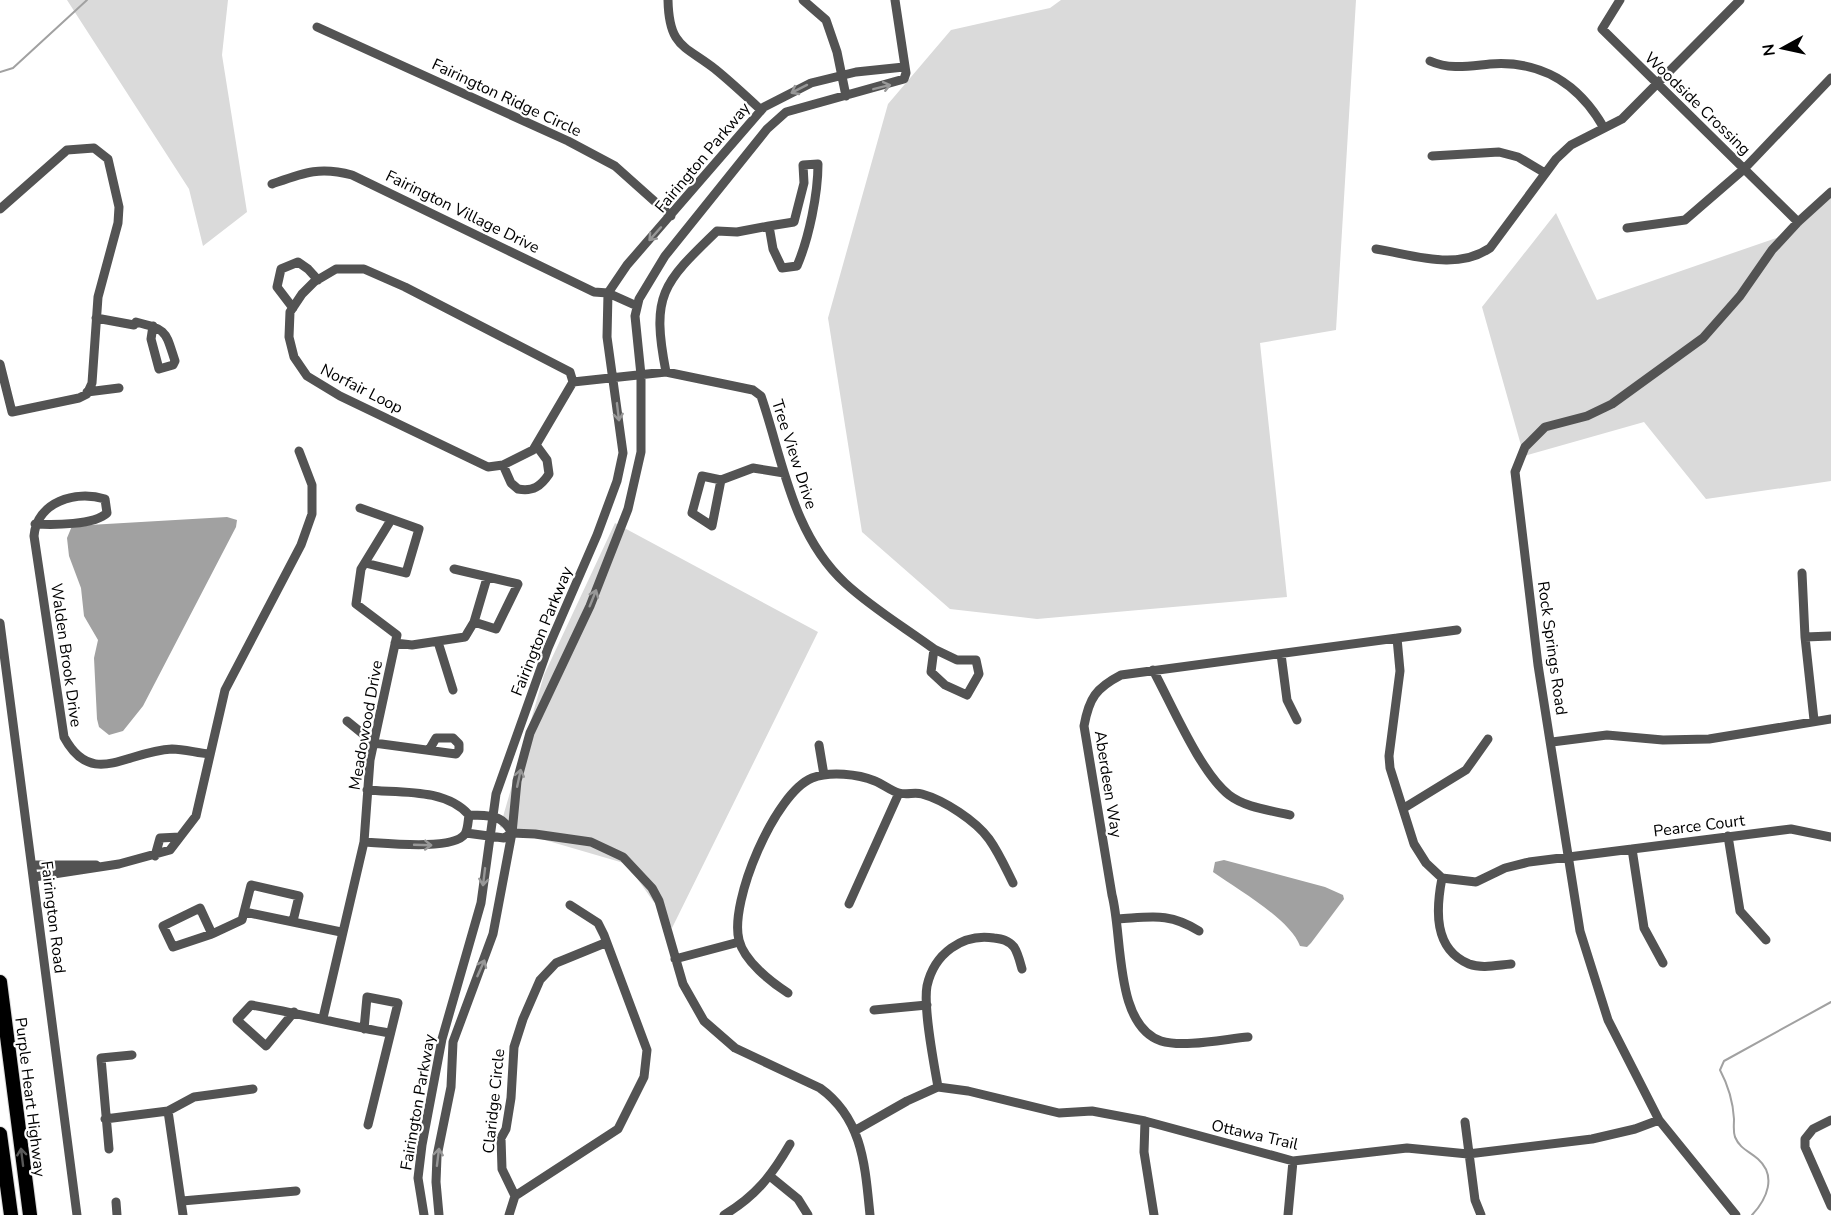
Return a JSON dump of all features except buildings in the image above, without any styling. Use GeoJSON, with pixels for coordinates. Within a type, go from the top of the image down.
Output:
{"type":"FeatureCollection","features":[{"type":"Feature","properties":{"kind":"highway","name":"Purple Heart Highway"},"geometry":{"type":"LineString","coordinates":[[0,982],[30,1215]]}},
{"type":"Feature","properties":{"kind":"highway"},"geometry":{"type":"LineString","coordinates":[[0,1134],[11,1215]]}},
{"type":"Feature","properties":{"kind":"street"},"geometry":{"type":"LineString","coordinates":[[668,0],[671,25],[681,46],[713,68],[761,110]]}},
{"type":"Feature","properties":{"kind":"street"},"geometry":{"type":"LineString","coordinates":[[803,0],[826,20],[837,52],[846,96]]}},
{"type":"Feature","properties":{"kind":"street"},"geometry":{"type":"LineString","coordinates":[[895,0],[904,67]]}},
{"type":"Feature","properties":{"kind":"street","name":"Woodside Crossing"},"geometry":{"type":"LineString","coordinates":[[1620,0],[1602,29],[1798,222]]}},
{"type":"Feature","properties":{"kind":"street"},"geometry":{"type":"LineString","coordinates":[[1376,249],[1446,261],[1462,261],[1490,248],[1545,173],[1571,145],[1622,119],[1740,0]]}},
{"type":"Feature","properties":{"kind":"street","name":"Fairington Ridge Circle"},"geometry":{"type":"LineString","coordinates":[[317,27],[568,141],[615,166],[671,216]]}},
{"type":"Feature","properties":{"kind":"street"},"geometry":{"type":"LineString","coordinates":[[1430,61],[1443,67],[1511,63],[1534,67],[1571,86],[1593,109],[1604,128]]}},
{"type":"Feature","properties":{"kind":"street","name":"Fairington Parkway"},"geometry":{"type":"LineString","coordinates":[[424,1215],[418,1178],[422,1145],[442,1039],[481,903],[496,794],[544,658],[617,481],[623,453],[608,337],[608,293],[627,265],[761,110],[811,83],[841,75],[904,67],[906,73],[900,82],[786,112],[767,129],[665,256],[637,306],[635,316],[640,375],[641,452],[628,509],[590,606],[530,733],[518,782],[512,833],[494,934],[453,1041],[451,1087],[437,1156],[439,1215]]}},
{"type":"Feature","properties":{"kind":"street"},"geometry":{"type":"LineString","coordinates":[[1627,228],[1685,220],[1744,169],[1831,78]]}},
{"type":"Feature","properties":{"kind":"street"},"geometry":{"type":"LineString","coordinates":[[0,209],[67,150],[94,148],[108,159],[119,207],[113,251],[98,297],[92,383],[87,392],[79,398],[12,412],[0,364]]}},
{"type":"Feature","properties":{"kind":"street"},"geometry":{"type":"LineString","coordinates":[[1432,156],[1499,152],[1518,158],[1545,173]]}},
{"type":"Feature","properties":{"kind":"street"},"geometry":{"type":"LineString","coordinates":[[666,372],[659,312],[666,286],[686,261],[717,231],[737,232],[769,226],[794,222],[804,183],[803,165],[818,164],[818,181],[804,250],[797,266],[782,268],[773,249],[769,226]]}},
{"type":"Feature","properties":{"kind":"street","name":"Fairington Village Drive"},"geometry":{"type":"LineString","coordinates":[[272,184],[310,170],[333,170],[352,175],[594,291],[608,293],[637,306]]}},
{"type":"Feature","properties":{"kind":"street","name":"Rock Springs Road"},"geometry":{"type":"LineString","coordinates":[[1736,1215],[1659,1120],[1608,1020],[1589,966],[1581,931],[1538,665],[1515,472],[1519,459],[1535,435],[1545,427],[1587,416],[1612,404],[1703,338],[1740,296],[1772,250],[1831,192]]}},
{"type":"Feature","properties":{"kind":"street"},"geometry":{"type":"LineString","coordinates":[[318,280],[308,269],[297,262],[281,269],[277,287],[292,308],[302,294],[318,280],[336,269],[364,268],[405,286],[570,372],[573,382],[536,445],[532,450],[503,465],[506,476],[518,489],[534,489],[543,484],[549,474],[547,460],[536,445]]}},
{"type":"Feature","properties":{"kind":"street","name":"Norfair Loop"},"geometry":{"type":"LineString","coordinates":[[292,308],[289,338],[294,357],[307,376],[340,396],[488,467],[503,465]]}},
{"type":"Feature","properties":{"kind":"street"},"geometry":{"type":"LineString","coordinates":[[96,318],[153,326]]}},
{"type":"Feature","properties":{"kind":"street","name":"Tree View Drive"},"geometry":{"type":"LineString","coordinates":[[614,378],[666,372],[739,385],[761,396],[802,524],[843,582],[934,649],[957,660],[976,660],[979,674],[968,695],[945,685],[931,672],[934,649]]}},
{"type":"Feature","properties":{"kind":"street"},"geometry":{"type":"LineString","coordinates":[[573,382],[614,378]]}},
{"type":"Feature","properties":{"kind":"street"},"geometry":{"type":"LineString","coordinates":[[87,392],[119,388]]}},
{"type":"Feature","properties":{"kind":"street"},"geometry":{"type":"LineString","coordinates":[[34,877],[111,866],[155,856],[170,850],[196,816],[225,690],[301,545],[312,514],[312,485],[299,451]]}},
{"type":"Feature","properties":{"kind":"street"},"geometry":{"type":"LineString","coordinates":[[721,480],[712,526],[692,513],[702,476],[721,480],[753,468],[784,473]]}},
{"type":"Feature","properties":{"kind":"street"},"geometry":{"type":"LineString","coordinates":[[95,496],[105,499],[107,513],[101,519],[51,525],[35,524],[44,510],[56,501],[95,496]]}},
{"type":"Feature","properties":{"kind":"street"},"geometry":{"type":"LineString","coordinates":[[360,508],[419,529],[406,573],[365,563],[391,520]]}},
{"type":"Feature","properties":{"kind":"street","name":"Walden Brook Drive"},"geometry":{"type":"LineString","coordinates":[[35,524],[34,536],[64,737],[73,754],[86,764],[104,765],[173,749],[209,754]]}},
{"type":"Feature","properties":{"kind":"street","name":"Meadowood Drive"},"geometry":{"type":"LineString","coordinates":[[322,1018],[364,842],[366,790],[397,635],[356,604],[365,563]]}},
{"type":"Feature","properties":{"kind":"street"},"geometry":{"type":"LineString","coordinates":[[454,569],[518,584],[496,629],[474,622]]}},
{"type":"Feature","properties":{"kind":"street"},"geometry":{"type":"LineString","coordinates":[[1802,573],[1805,637],[1814,720]]}},
{"type":"Feature","properties":{"kind":"street"},"geometry":{"type":"LineString","coordinates":[[395,643],[412,645],[465,637],[474,622],[487,578]]}},
{"type":"Feature","properties":{"kind":"street","name":"Fairington Road"},"geometry":{"type":"LineString","coordinates":[[0,623],[33,864],[76,1215]]}},
{"type":"Feature","properties":{"kind":"street","name":"Aberdeen Way"},"geometry":{"type":"LineString","coordinates":[[1248,1036],[1185,1043],[1162,1041],[1144,1031],[1131,1012],[1123,975],[1118,919],[1084,726],[1087,710],[1103,684],[1121,675],[1457,630]]}},
{"type":"Feature","properties":{"kind":"street"},"geometry":{"type":"LineString","coordinates":[[1805,637],[1831,636]]}},
{"type":"Feature","properties":{"kind":"street"},"geometry":{"type":"LineString","coordinates":[[1397,638],[1400,671],[1389,756],[1390,768],[1404,808],[1413,844],[1419,855],[1442,878],[1436,906],[1438,926],[1450,949],[1468,963],[1482,966],[1511,964]]}},
{"type":"Feature","properties":{"kind":"street"},"geometry":{"type":"LineString","coordinates":[[438,642],[453,690]]}},
{"type":"Feature","properties":{"kind":"street"},"geometry":{"type":"LineString","coordinates":[[1281,654],[1287,700],[1297,720]]}},
{"type":"Feature","properties":{"kind":"street"},"geometry":{"type":"LineString","coordinates":[[1153,670],[1209,774],[1229,795],[1244,804],[1290,815]]}},
{"type":"Feature","properties":{"kind":"street"},"geometry":{"type":"LineString","coordinates":[[1552,742],[1607,735],[1663,740],[1708,739],[1831,719]]}},
{"type":"Feature","properties":{"kind":"street"},"geometry":{"type":"LineString","coordinates":[[347,721],[374,743],[429,750]]}},
{"type":"Feature","properties":{"kind":"street"},"geometry":{"type":"LineString","coordinates":[[1404,808],[1466,770],[1488,739]]}},
{"type":"Feature","properties":{"kind":"street"},"geometry":{"type":"LineString","coordinates":[[819,746],[825,775]]}},
{"type":"Feature","properties":{"kind":"street"},"geometry":{"type":"LineString","coordinates":[[788,993],[762,971],[739,942],[737,913],[740,894],[783,802],[795,789],[811,778],[825,775],[850,775],[873,780],[899,793],[922,794],[949,807],[989,839],[1013,884]]}},
{"type":"Feature","properties":{"kind":"street"},"geometry":{"type":"LineString","coordinates":[[366,790],[430,795],[459,804],[469,815],[493,816],[505,821],[512,833]]}},
{"type":"Feature","properties":{"kind":"street"},"geometry":{"type":"LineString","coordinates":[[849,904],[899,793]]}},
{"type":"Feature","properties":{"kind":"street"},"geometry":{"type":"LineString","coordinates":[[466,833],[469,815]]}},
{"type":"Feature","properties":{"kind":"street","name":"Pearce Court"},"geometry":{"type":"LineString","coordinates":[[1442,878],[1476,882],[1505,868],[1529,862],[1791,828],[1831,837]]}},
{"type":"Feature","properties":{"kind":"street"},"geometry":{"type":"LineString","coordinates":[[364,842],[437,845],[466,833],[504,838],[512,833],[591,842],[623,857],[652,888],[659,901],[682,984],[694,1007],[712,1029],[735,1048],[820,1088],[831,1096],[856,1130],[865,1167],[870,1215]]}},
{"type":"Feature","properties":{"kind":"street"},"geometry":{"type":"LineString","coordinates":[[1728,836],[1740,911],[1766,940]]}},
{"type":"Feature","properties":{"kind":"street"},"geometry":{"type":"LineString","coordinates":[[155,856],[160,838],[180,837]]}},
{"type":"Feature","properties":{"kind":"street"},"geometry":{"type":"LineString","coordinates":[[1632,849],[1644,928],[1663,963]]}},
{"type":"Feature","properties":{"kind":"street"},"geometry":{"type":"LineString","coordinates":[[33,864],[111,866]]}},
{"type":"Feature","properties":{"kind":"street"},"geometry":{"type":"LineString","coordinates":[[212,934],[200,908],[163,926],[173,948],[212,934],[242,920],[251,885],[299,896],[293,921]]}},
{"type":"Feature","properties":{"kind":"street"},"geometry":{"type":"LineString","coordinates":[[509,1215],[515,1196],[618,1129],[644,1077],[647,1050],[598,923],[570,905]]}},
{"type":"Feature","properties":{"kind":"street"},"geometry":{"type":"LineString","coordinates":[[245,912],[341,932]]}},
{"type":"Feature","properties":{"kind":"street"},"geometry":{"type":"LineString","coordinates":[[1118,919],[1162,916],[1181,920],[1199,930]]}},
{"type":"Feature","properties":{"kind":"street"},"geometry":{"type":"LineString","coordinates":[[856,1130],[907,1101],[938,1087],[927,1005],[927,988],[932,970],[948,949],[963,939],[981,936],[1006,940],[1015,948],[1022,969]]}},
{"type":"Feature","properties":{"kind":"street","name":"Claridge Circle"},"geometry":{"type":"LineString","coordinates":[[515,1196],[502,1169],[501,1138],[506,1129],[511,1098],[514,1047],[524,1018],[540,980],[556,963],[605,942]]}},
{"type":"Feature","properties":{"kind":"street"},"geometry":{"type":"LineString","coordinates":[[675,959],[739,942]]}},
{"type":"Feature","properties":{"kind":"street"},"geometry":{"type":"LineString","coordinates":[[363,1029],[367,997],[398,1003],[368,1125]]}},
{"type":"Feature","properties":{"kind":"street"},"geometry":{"type":"LineString","coordinates":[[294,1012],[266,1046],[237,1020],[251,1005],[294,1012],[389,1034]]}},
{"type":"Feature","properties":{"kind":"street"},"geometry":{"type":"LineString","coordinates":[[874,1010],[927,1005]]}},
{"type":"Feature","properties":{"kind":"street"},"geometry":{"type":"LineString","coordinates":[[109,1149],[101,1058],[132,1054]]}},
{"type":"Feature","properties":{"kind":"street","name":"Ottawa Trail"},"geometry":{"type":"LineString","coordinates":[[938,1087],[968,1090],[1059,1113],[1092,1111],[1145,1121],[1293,1161],[1407,1148],[1468,1154],[1592,1138],[1635,1129],[1659,1120]]}},
{"type":"Feature","properties":{"kind":"street"},"geometry":{"type":"LineString","coordinates":[[105,1119],[168,1111],[194,1097],[253,1089]]}},
{"type":"Feature","properties":{"kind":"street"},"geometry":{"type":"LineString","coordinates":[[168,1111],[183,1215]]}},
{"type":"Feature","properties":{"kind":"street"},"geometry":{"type":"LineString","coordinates":[[1831,1120],[1813,1129],[1805,1139],[1805,1147],[1831,1206]]}},
{"type":"Feature","properties":{"kind":"street"},"geometry":{"type":"LineString","coordinates":[[1145,1121],[1144,1152],[1154,1215]]}},
{"type":"Feature","properties":{"kind":"street"},"geometry":{"type":"LineString","coordinates":[[1465,1122],[1475,1200],[1481,1215]]}},
{"type":"Feature","properties":{"kind":"street"},"geometry":{"type":"LineString","coordinates":[[724,1215],[738,1207],[771,1177],[790,1144]]}},
{"type":"Feature","properties":{"kind":"street"},"geometry":{"type":"LineString","coordinates":[[1288,1215],[1293,1161]]}},
{"type":"Feature","properties":{"kind":"street"},"geometry":{"type":"LineString","coordinates":[[771,1177],[798,1200],[808,1215]]}},
{"type":"Feature","properties":{"kind":"street"},"geometry":{"type":"LineString","coordinates":[[182,1201],[296,1191]]}},
{"type":"Feature","properties":{"kind":"street"},"geometry":{"type":"LineString","coordinates":[[116,1202],[117,1215]]}},
{"type":"Feature","properties":{"kind":"shaded area"},"geometry":{"type":"Polygon","coordinates":[[[67,0],[228,0],[222,55],[247,212],[203,246],[189,189],[67,0]]]}},
{"type":"Feature","properties":{"kind":"shaded area"},"geometry":{"type":"Polygon","coordinates":[[[1061,0],[1356,0],[1336,330],[1260,343],[1287,597],[1037,619],[950,609],[862,532],[828,318],[888,104],[951,30],[1050,8],[1061,0]]]}},
{"type":"Feature","properties":{"kind":"shaded area"},"geometry":{"type":"Polygon","coordinates":[[[1831,189],[1831,481],[1706,499],[1644,422],[1524,456],[1482,307],[1556,213],[1597,300],[1782,236],[1831,189]]]}},
{"type":"Feature","properties":{"kind":"shaded area"},"geometry":{"type":"Polygon","coordinates":[[[227,517],[237,520],[236,527],[143,706],[123,731],[109,735],[99,727],[97,719],[94,658],[98,640],[84,616],[81,588],[69,556],[67,538],[72,526],[227,517]]]}},
{"type":"Feature","properties":{"kind":"shaded area"},"geometry":{"type":"Polygon","coordinates":[[[615,523],[818,632],[672,928],[627,864],[500,827],[544,675],[615,523]]]}},
{"type":"Feature","properties":{"kind":"shaded area"},"geometry":{"type":"Polygon","coordinates":[[[1224,860],[1325,887],[1343,895],[1344,899],[1311,943],[1307,947],[1300,946],[1286,925],[1213,872],[1215,862],[1224,860]]]}},
{"type":"Feature","properties":{"kind":"waterway"},"geometry":{"type":"LineString","coordinates":[[0,72],[13,68],[87,0]]}},
{"type":"Feature","properties":{"kind":"waterway"},"geometry":{"type":"LineString","coordinates":[[1752,1215],[1766,1195],[1767,1173],[1758,1159],[1742,1147],[1735,1137],[1731,1100],[1720,1070],[1724,1061],[1831,1002]]}}]}
